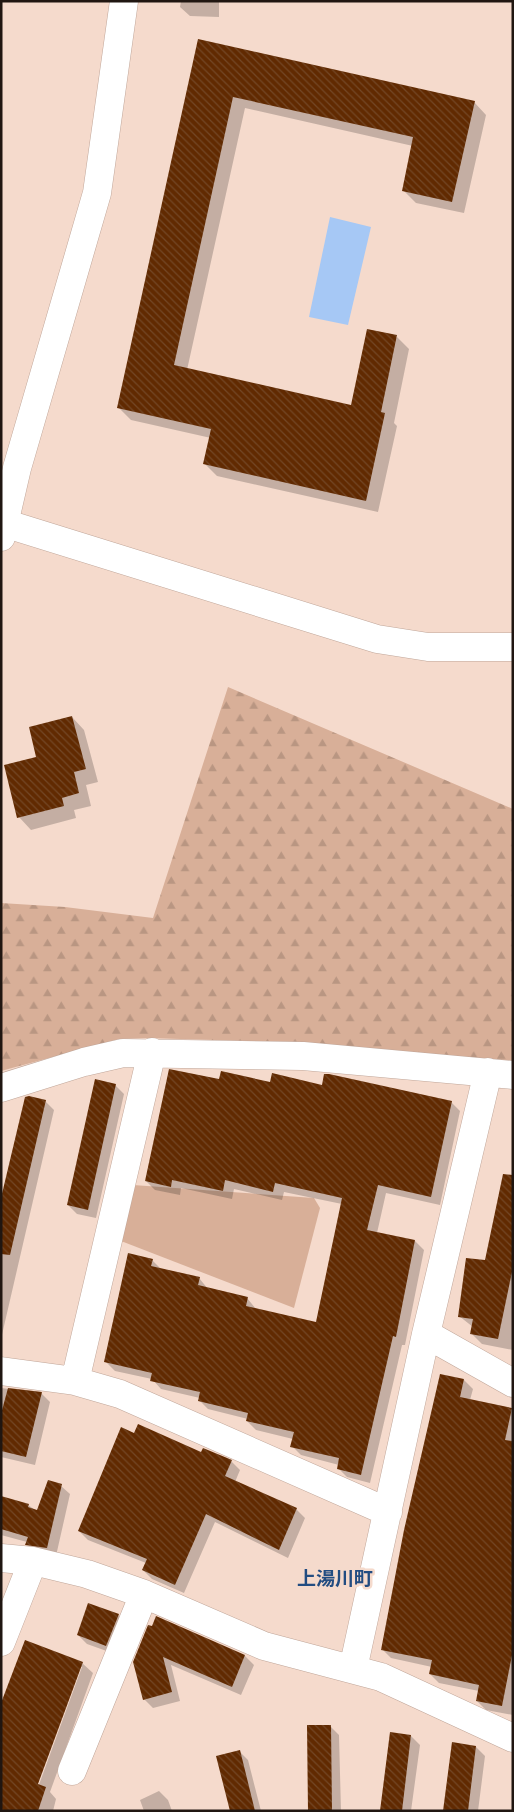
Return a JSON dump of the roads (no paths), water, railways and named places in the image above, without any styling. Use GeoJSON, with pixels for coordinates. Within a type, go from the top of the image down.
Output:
{"type":"FeatureCollection","features":[{"type":"Feature","properties":{"kind":"street"},"geometry":{"type":"LineString","coordinates":[[124,1],[97,193],[17,468],[3,530],[377,639],[428,647],[513,647]]}},
{"type":"Feature","properties":{"kind":"street"},"geometry":{"type":"LineString","coordinates":[[75,1381],[152,1052]]}},
{"type":"Feature","properties":{"kind":"street"},"geometry":{"type":"LineString","coordinates":[[1,1088],[84,1062],[123,1053],[152,1052],[303,1056],[501,1073],[426,1334],[353,1669]]}},
{"type":"Feature","properties":{"kind":"street"},"geometry":{"type":"LineString","coordinates":[[426,1334],[513,1383]]}},
{"type":"Feature","properties":{"kind":"street"},"geometry":{"type":"LineString","coordinates":[[1,1371],[75,1381],[120,1394],[388,1512]]}},
{"type":"Feature","properties":{"kind":"street"},"geometry":{"type":"LineString","coordinates":[[1,1558],[33,1561],[86,1574],[144,1594],[264,1646],[381,1677],[513,1738]]}},
{"type":"Feature","properties":{"kind":"street"},"geometry":{"type":"LineString","coordinates":[[1,1642],[33,1561]]}},
{"type":"Feature","properties":{"kind":"street"},"geometry":{"type":"LineString","coordinates":[[72,1770],[144,1594]]}},
{"type":"Feature","properties":{"kind":"water"},"geometry":{"type":"Polygon","coordinates":[[[330,217],[371,227],[348,325],[309,317],[330,217]]]}},
{"type":"Feature","properties":{"kind":"district","name":"上湯川町"},"geometry":{"type":"Point","coordinates":[335,1577]}}]}
